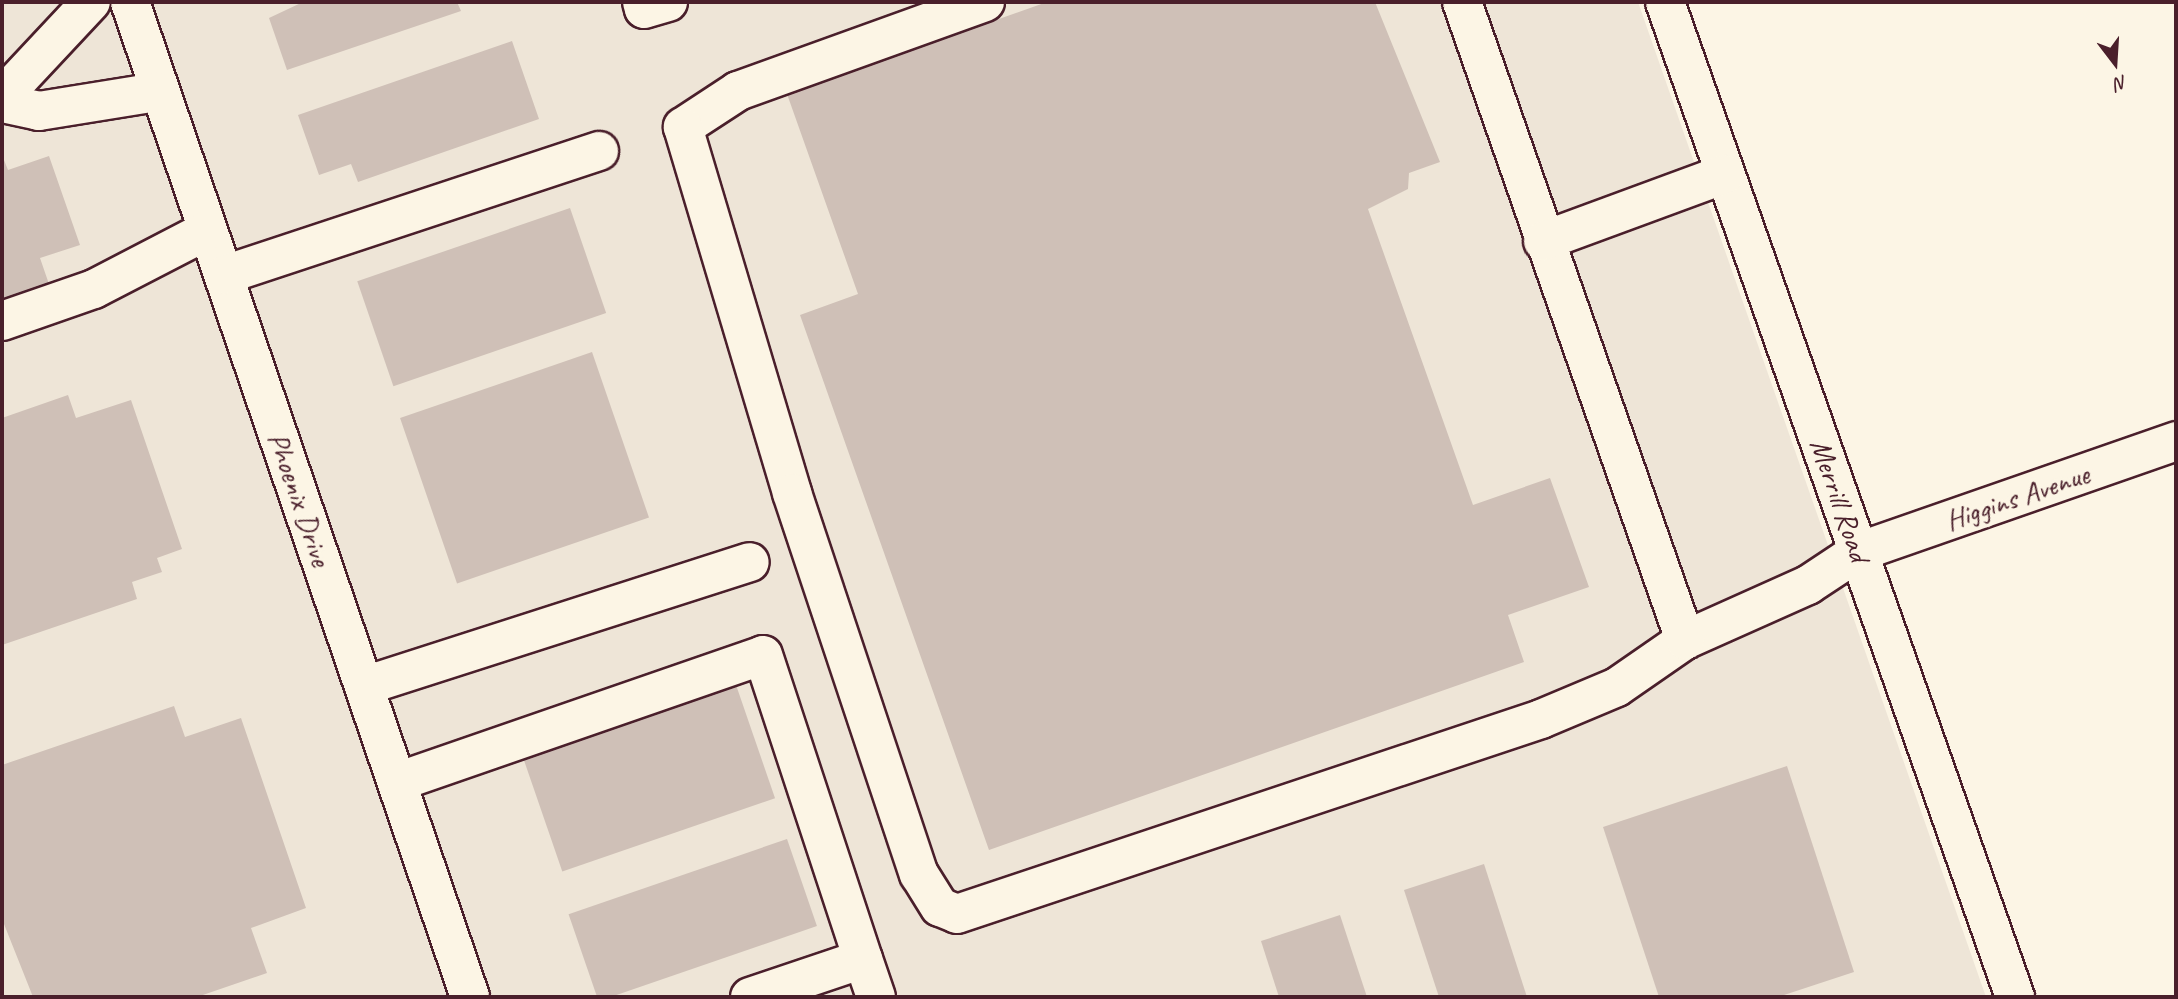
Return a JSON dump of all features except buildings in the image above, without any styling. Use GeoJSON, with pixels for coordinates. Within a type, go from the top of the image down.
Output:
{"type":"FeatureCollection","features":[{"type":"Feature","properties":{"kind":"street"},"geometry":{"type":"LineString","coordinates":[[2,97],[91,2]]}},
{"type":"Feature","properties":{"kind":"street","name":"Phoenix Drive"},"geometry":{"type":"LineString","coordinates":[[130,2],[158,92],[224,275],[470,997]]}},
{"type":"Feature","properties":{"kind":"street"},"geometry":{"type":"LineString","coordinates":[[642,2],[644,9],[668,2]]}},
{"type":"Feature","properties":{"kind":"street","name":"Higgins Avenue"},"geometry":{"type":"LineString","coordinates":[[985,2],[738,90],[683,127],[792,493],[919,874],[940,907],[957,914],[1541,719],[1617,687],[1685,640],[1808,586],[1858,552],[2176,441]]}},
{"type":"Feature","properties":{"kind":"street"},"geometry":{"type":"LineString","coordinates":[[1462,2],[1543,241],[1685,640]]}},
{"type":"Feature","properties":{"kind":"street","name":"Merrill Road"},"geometry":{"type":"LineString","coordinates":[[1665,2],[2015,997]]}},
{"type":"Feature","properties":{"kind":"street"},"geometry":{"type":"LineString","coordinates":[[2,103],[39,111],[158,92]]}},
{"type":"Feature","properties":{"kind":"street"},"geometry":{"type":"LineString","coordinates":[[224,275],[599,151]]}},
{"type":"Feature","properties":{"kind":"street"},"geometry":{"type":"LineString","coordinates":[[1543,241],[1725,174]]}},
{"type":"Feature","properties":{"kind":"street"},"geometry":{"type":"LineString","coordinates":[[2,321],[94,289],[208,230]]}},
{"type":"Feature","properties":{"kind":"street"},"geometry":{"type":"LineString","coordinates":[[364,687],[751,562]]}},
{"type":"Feature","properties":{"kind":"street"},"geometry":{"type":"LineString","coordinates":[[397,782],[763,655],[876,997]]}},
{"type":"Feature","properties":{"kind":"street"},"geometry":{"type":"LineString","coordinates":[[750,997],[863,959]]}},
{"type":"Feature","properties":{"kind":"shaded area"},"geometry":{"type":"Polygon","coordinates":[[[2,2],[1638,2],[1986,997],[2,997],[2,2]]]}}]}
